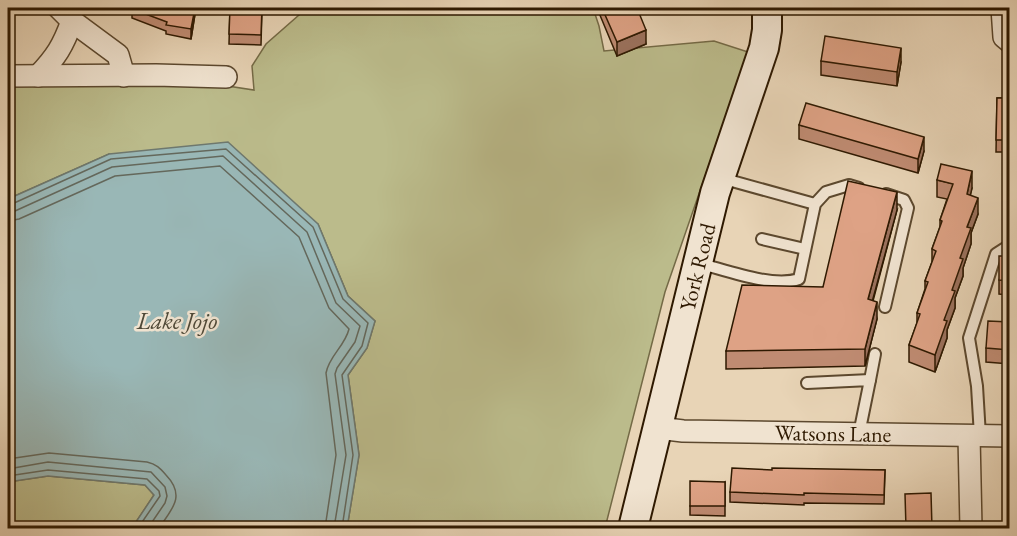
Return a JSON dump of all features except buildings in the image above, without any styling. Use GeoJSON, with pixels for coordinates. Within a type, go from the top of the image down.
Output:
{"type":"FeatureCollection","features":[{"type":"Feature","properties":{"kind":"street","name":"York Road"},"geometry":{"type":"LineString","coordinates":[[633,528],[715,194],[764,48],[767,8]]}},
{"type":"Feature","properties":{"kind":"street"},"geometry":{"type":"LineString","coordinates":[[1002,8],[1004,37],[1010,42]]}},
{"type":"Feature","properties":{"kind":"street"},"geometry":{"type":"LineString","coordinates":[[66,14],[118,55],[124,76]]}},
{"type":"Feature","properties":{"kind":"street"},"geometry":{"type":"LineString","coordinates":[[38,76],[56,56],[66,37],[66,14]]}},
{"type":"Feature","properties":{"kind":"street"},"geometry":{"type":"LineString","coordinates":[[8,76],[226,77]]}},
{"type":"Feature","properties":{"kind":"street","name":"Watsons Lane"},"geometry":{"type":"LineString","coordinates":[[658,428],[683,431],[1010,436]]}},
{"type":"Feature","properties":{"kind":"street"},"geometry":{"type":"LineString","coordinates":[[971,528],[975,436]]}},
{"type":"Feature","properties":{"kind":"lane"},"geometry":{"type":"LineString","coordinates":[[721,178],[815,204]]}},
{"type":"Feature","properties":{"kind":"lane"},"geometry":{"type":"LineString","coordinates":[[698,263],[761,280],[792,281],[798,279],[815,204],[826,192],[849,185],[904,200],[908,208],[885,307]]}},
{"type":"Feature","properties":{"kind":"lane"},"geometry":{"type":"LineString","coordinates":[[762,239],[805,249]]}},
{"type":"Feature","properties":{"kind":"lane"},"geometry":{"type":"LineString","coordinates":[[975,436],[977,386],[969,338],[996,254],[1010,245]]}},
{"type":"Feature","properties":{"kind":"lane"},"geometry":{"type":"LineString","coordinates":[[859,434],[875,354]]}},
{"type":"Feature","properties":{"kind":"lane"},"geometry":{"type":"LineString","coordinates":[[807,383],[870,380]]}},
{"type":"Feature","properties":{"kind":"green space"},"geometry":{"type":"Polygon","coordinates":[[[307,8],[593,8],[604,51],[714,41],[748,52],[665,292],[605,528],[347,528],[359,455],[348,375],[367,348],[375,321],[348,296],[318,224],[109,154],[8,199],[8,72],[149,74],[254,90],[252,66],[266,44],[307,8]]]}},
{"type":"Feature","properties":{"kind":"green space"},"geometry":{"type":"Polygon","coordinates":[[[48,476],[145,485],[154,495],[134,525],[129,528],[8,528],[8,482],[48,476]]]}},
{"type":"Feature","properties":{"kind":"water","name":"Lake Jojo"},"geometry":{"type":"Polygon","coordinates":[[[228,142],[318,224],[348,296],[375,321],[367,348],[348,375],[359,455],[347,528],[129,528],[134,525],[154,495],[145,485],[48,476],[8,482],[8,199],[109,154],[228,142]]]}}]}
